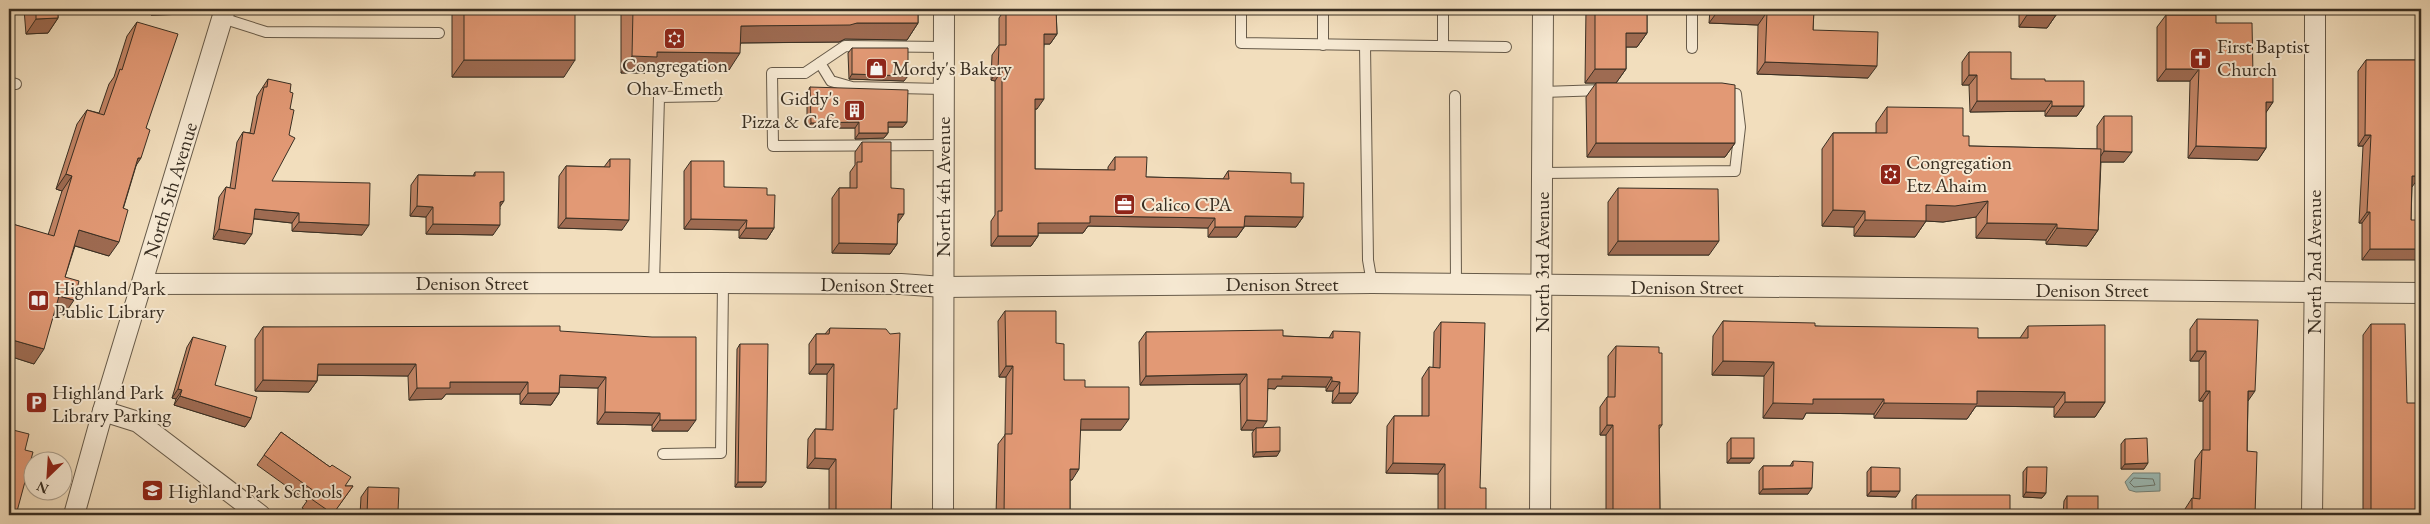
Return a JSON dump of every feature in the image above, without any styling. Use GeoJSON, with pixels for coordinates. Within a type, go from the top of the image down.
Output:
{"type":"FeatureCollection","features":[{"type":"Feature","properties":{"kind":"street","name":"North 4th Avenue"},"geometry":{"type":"LineString","coordinates":[[943,515],[944,9]]}},
{"type":"Feature","properties":{"kind":"street","name":"North 3rd Avenue"},"geometry":{"type":"LineString","coordinates":[[1540,515],[1543,9]]}},
{"type":"Feature","properties":{"kind":"street","name":"North 2nd Avenue"},"geometry":{"type":"LineString","coordinates":[[2312,515],[2315,9]]}},
{"type":"Feature","properties":{"kind":"street","name":"North 5th Avenue"},"geometry":{"type":"LineString","coordinates":[[74,515],[103,411],[223,14]]}},
{"type":"Feature","properties":{"kind":"street","name":"Denison Street"},"geometry":{"type":"LineString","coordinates":[[142,284],[723,283],[901,284],[943,287],[1372,283],[2421,293]]}},
{"type":"Feature","properties":{"kind":"street"},"geometry":{"type":"LineString","coordinates":[[103,411],[138,422],[260,515]]}},
{"type":"Feature","properties":{"kind":"lane"},"geometry":{"type":"LineString","coordinates":[[1241,9],[1241,43],[1443,45],[1506,48]]}},
{"type":"Feature","properties":{"kind":"lane"},"geometry":{"type":"LineString","coordinates":[[1323,9],[1323,45]]}},
{"type":"Feature","properties":{"kind":"lane"},"geometry":{"type":"LineString","coordinates":[[1443,9],[1443,45]]}},
{"type":"Feature","properties":{"kind":"lane"},"geometry":{"type":"LineString","coordinates":[[1692,9],[1692,48]]}},
{"type":"Feature","properties":{"kind":"lane"},"geometry":{"type":"LineString","coordinates":[[223,14],[266,32],[439,33]]}},
{"type":"Feature","properties":{"kind":"lane"},"geometry":{"type":"LineString","coordinates":[[1365,45],[1368,260],[1372,283]]}},
{"type":"Feature","properties":{"kind":"lane"},"geometry":{"type":"LineString","coordinates":[[944,47],[845,46],[805,73],[772,73],[773,146],[944,145]]}},
{"type":"Feature","properties":{"kind":"lane"},"geometry":{"type":"LineString","coordinates":[[820,63],[832,81],[852,87],[943,89]]}},
{"type":"Feature","properties":{"kind":"lane"},"geometry":{"type":"LineString","coordinates":[[1543,92],[1611,90]]}},
{"type":"Feature","properties":{"kind":"lane"},"geometry":{"type":"LineString","coordinates":[[1542,173],[1735,170],[1740,127],[1736,94],[1712,90]]}},
{"type":"Feature","properties":{"kind":"lane"},"geometry":{"type":"LineString","coordinates":[[654,283],[659,97],[715,96]]}},
{"type":"Feature","properties":{"kind":"lane"},"geometry":{"type":"LineString","coordinates":[[1455,96],[1456,285]]}},
{"type":"Feature","properties":{"kind":"lane"},"geometry":{"type":"LineString","coordinates":[[663,454],[721,453],[723,283]]}},
{"type":"Feature","properties":{"kind":"water"},"geometry":{"type":"Polygon","coordinates":[[[2133,473],[2160,473],[2160,491],[2136,492],[2129,490],[2125,482],[2133,473]]]}},
{"type":"Feature","properties":{"kind":"building"},"geometry":{"type":"Polygon","coordinates":[[[36,9],[58,9],[58,18],[36,19],[36,9]]]}},
{"type":"Feature","properties":{"kind":"building"},"geometry":{"type":"Polygon","coordinates":[[[464,9],[575,9],[575,60],[464,60],[464,9]]]}},
{"type":"Feature","properties":{"kind":"building"},"geometry":{"type":"Polygon","coordinates":[[[633,9],[918,9],[918,23],[741,26],[740,53],[657,52],[657,57],[632,56],[633,9]]]}},
{"type":"Feature","properties":{"kind":"building"},"geometry":{"type":"Polygon","coordinates":[[[1006,9],[1056,9],[1057,34],[1044,34],[1044,99],[1035,99],[1035,169],[1115,170],[1115,157],[1147,157],[1146,177],[1229,179],[1228,171],[1291,173],[1291,183],[1304,183],[1303,217],[1245,216],[1244,227],[1215,227],[1215,218],[1090,216],[1090,223],[1038,223],[1038,236],[998,236],[998,211],[1002,211],[1002,70],[998,70],[999,45],[1006,45],[1006,9]]]}},
{"type":"Feature","properties":{"kind":"building"},"geometry":{"type":"Polygon","coordinates":[[[1595,9],[1647,9],[1647,33],[1626,33],[1626,69],[1595,69],[1595,9]]]}},
{"type":"Feature","properties":{"kind":"building"},"geometry":{"type":"Polygon","coordinates":[[[1718,9],[1814,9],[1813,30],[1878,32],[1877,66],[1765,62],[1767,12],[1718,11],[1718,9]]]}},
{"type":"Feature","properties":{"kind":"building"},"geometry":{"type":"Polygon","coordinates":[[[2027,9],[2056,9],[2056,15],[2027,15],[2027,9]]]}},
{"type":"Feature","properties":{"kind":"building"},"geometry":{"type":"Polygon","coordinates":[[[2166,15],[2216,15],[2216,23],[2252,23],[2253,75],[2273,75],[2273,102],[2266,102],[2266,148],[2196,146],[2199,69],[2166,69],[2166,15]]]}},
{"type":"Feature","properties":{"kind":"building"},"geometry":{"type":"Polygon","coordinates":[[[137,22],[178,34],[146,128],[150,130],[141,158],[138,158],[123,208],[128,210],[119,242],[79,230],[65,277],[79,281],[74,300],[59,296],[44,349],[9,339],[9,223],[54,236],[72,176],[66,174],[87,110],[104,115],[120,69],[122,70],[137,22]]]}},
{"type":"Feature","properties":{"kind":"building","name":"Mordy's Bakery"},"geometry":{"type":"Polygon","coordinates":[[[852,48],[908,48],[908,76],[852,74],[852,48]]]}},
{"type":"Feature","properties":{"kind":"building"},"geometry":{"type":"Polygon","coordinates":[[[1969,52],[2011,52],[2011,79],[2084,81],[2084,106],[2052,106],[2052,101],[1977,101],[1977,75],[1969,75],[1969,52]]]}},
{"type":"Feature","properties":{"kind":"building"},"geometry":{"type":"Polygon","coordinates":[[[2366,60],[2421,60],[2420,176],[2412,176],[2411,220],[2421,220],[2421,249],[2370,249],[2370,212],[2367,212],[2371,135],[2365,135],[2366,60]]]}},
{"type":"Feature","properties":{"kind":"building"},"geometry":{"type":"Polygon","coordinates":[[[268,79],[291,84],[290,92],[293,93],[290,109],[294,110],[289,135],[295,138],[272,181],[370,183],[369,225],[299,222],[299,213],[255,209],[252,234],[219,229],[226,187],[235,189],[243,132],[254,134],[264,87],[267,87],[268,79]]]}},
{"type":"Feature","properties":{"kind":"building"},"geometry":{"type":"Polygon","coordinates":[[[1596,83],[1722,83],[1735,85],[1735,143],[1596,143],[1596,83]]]}},
{"type":"Feature","properties":{"kind":"building","name":"Giddy's Pizza & Cafe"},"geometry":{"type":"Polygon","coordinates":[[[810,87],[908,90],[907,122],[888,122],[888,133],[859,133],[859,122],[811,123],[810,87]]]}},
{"type":"Feature","properties":{"kind":"building"},"geometry":{"type":"Polygon","coordinates":[[[1887,107],[1963,108],[1963,136],[1969,136],[1969,146],[2101,149],[2098,230],[2057,228],[2057,224],[1987,223],[1988,201],[1955,206],[1926,205],[1926,221],[1865,220],[1865,211],[1833,210],[1833,133],[1887,133],[1887,107]]]}},
{"type":"Feature","properties":{"kind":"building"},"geometry":{"type":"Polygon","coordinates":[[[2104,116],[2132,116],[2132,152],[2104,151],[2104,116]]]}},
{"type":"Feature","properties":{"kind":"building"},"geometry":{"type":"Polygon","coordinates":[[[862,142],[891,142],[891,188],[904,189],[904,214],[898,214],[897,244],[839,243],[839,188],[857,188],[857,162],[862,162],[862,142]]]}},
{"type":"Feature","properties":{"kind":"building"},"geometry":{"type":"Polygon","coordinates":[[[610,159],[630,159],[629,220],[566,218],[566,166],[610,167],[610,159]]]}},
{"type":"Feature","properties":{"kind":"building"},"geometry":{"type":"Polygon","coordinates":[[[691,161],[724,161],[724,187],[767,188],[767,195],[775,195],[774,228],[746,228],[747,220],[691,219],[691,161]]]}},
{"type":"Feature","properties":{"kind":"building"},"geometry":{"type":"Polygon","coordinates":[[[475,172],[504,172],[504,201],[500,202],[500,225],[433,224],[433,207],[417,206],[418,175],[475,176],[475,172]]]}},
{"type":"Feature","properties":{"kind":"building"},"geometry":{"type":"Polygon","coordinates":[[[1618,188],[1718,189],[1719,241],[1618,241],[1618,188]]]}},
{"type":"Feature","properties":{"kind":"building"},"geometry":{"type":"Polygon","coordinates":[[[1005,311],[1056,311],[1056,343],[1064,344],[1064,380],[1085,380],[1085,387],[1129,387],[1129,419],[1081,419],[1079,469],[1070,469],[1070,515],[1004,515],[1005,434],[1012,434],[1013,366],[1006,366],[1005,311]]]}},
{"type":"Feature","properties":{"kind":"building"},"geometry":{"type":"Polygon","coordinates":[[[2197,319],[2258,320],[2255,391],[2248,391],[2247,451],[2257,452],[2255,515],[2192,515],[2192,498],[2200,499],[2202,450],[2210,450],[2210,391],[2206,391],[2206,351],[2197,351],[2197,319]]]}},
{"type":"Feature","properties":{"kind":"building"},"geometry":{"type":"Polygon","coordinates":[[[1723,321],[1815,323],[1815,326],[1978,328],[1978,338],[2028,338],[2028,326],[2105,325],[2105,402],[2065,402],[2065,392],[1977,391],[1977,404],[1884,403],[1884,399],[1813,399],[1813,404],[1773,403],[1774,362],[1723,361],[1723,321]]]}},
{"type":"Feature","properties":{"kind":"building"},"geometry":{"type":"Polygon","coordinates":[[[1441,322],[1485,323],[1480,488],[1486,488],[1486,512],[1483,512],[1483,515],[1445,515],[1445,464],[1393,463],[1394,416],[1429,416],[1429,367],[1440,368],[1441,322]]]}},
{"type":"Feature","properties":{"kind":"building"},"geometry":{"type":"Polygon","coordinates":[[[2371,324],[2405,324],[2407,403],[2421,403],[2421,515],[2371,515],[2371,324]]]}},
{"type":"Feature","properties":{"kind":"building"},"geometry":{"type":"Polygon","coordinates":[[[560,326],[560,331],[652,337],[696,337],[696,420],[660,420],[660,413],[605,412],[606,377],[560,375],[559,393],[528,393],[528,382],[450,382],[450,388],[417,388],[416,364],[318,364],[317,381],[263,380],[263,327],[560,326]]]}},
{"type":"Feature","properties":{"kind":"building"},"geometry":{"type":"Polygon","coordinates":[[[830,328],[886,329],[890,334],[900,333],[897,409],[894,409],[891,515],[836,515],[836,459],[815,458],[815,429],[833,430],[834,364],[816,364],[816,334],[829,334],[830,328]]]}},
{"type":"Feature","properties":{"kind":"building"},"geometry":{"type":"Polygon","coordinates":[[[1283,330],[1283,336],[1333,338],[1333,331],[1360,332],[1358,393],[1339,393],[1340,382],[1332,381],[1332,377],[1282,376],[1282,379],[1268,379],[1267,421],[1247,420],[1247,374],[1146,376],[1146,332],[1283,330]]]}},
{"type":"Feature","properties":{"kind":"building"},"geometry":{"type":"Polygon","coordinates":[[[193,337],[226,346],[215,385],[257,397],[251,418],[180,396],[182,390],[178,389],[193,337]]]}},
{"type":"Feature","properties":{"kind":"building"},"geometry":{"type":"Polygon","coordinates":[[[740,344],[768,344],[766,482],[738,482],[740,344]]]}},
{"type":"Feature","properties":{"kind":"building"},"geometry":{"type":"Polygon","coordinates":[[[1616,346],[1659,347],[1659,353],[1662,353],[1662,425],[1659,425],[1660,515],[1613,515],[1613,425],[1607,425],[1607,397],[1615,397],[1616,346]]]}},
{"type":"Feature","properties":{"kind":"building"},"geometry":{"type":"Polygon","coordinates":[[[1280,427],[1280,451],[1256,452],[1256,428],[1280,427]]]}},
{"type":"Feature","properties":{"kind":"building"},"geometry":{"type":"Polygon","coordinates":[[[9,429],[29,434],[25,450],[33,452],[22,452],[22,493],[16,515],[9,515],[9,429]]]}},
{"type":"Feature","properties":{"kind":"building"},"geometry":{"type":"Polygon","coordinates":[[[281,432],[330,467],[332,465],[351,477],[345,486],[353,486],[333,514],[310,498],[314,491],[264,455],[281,432]]]}},
{"type":"Feature","properties":{"kind":"building"},"geometry":{"type":"Polygon","coordinates":[[[1731,438],[1754,438],[1754,458],[1731,458],[1731,438]]]}},
{"type":"Feature","properties":{"kind":"building"},"geometry":{"type":"Polygon","coordinates":[[[2147,438],[2148,463],[2125,464],[2125,439],[2147,438]]]}},
{"type":"Feature","properties":{"kind":"building"},"geometry":{"type":"Polygon","coordinates":[[[1793,461],[1813,462],[1812,488],[1763,489],[1763,466],[1793,466],[1793,461]]]}},
{"type":"Feature","properties":{"kind":"building"},"geometry":{"type":"Polygon","coordinates":[[[1871,467],[1900,468],[1900,491],[1871,491],[1871,467]]]}},
{"type":"Feature","properties":{"kind":"building"},"geometry":{"type":"Polygon","coordinates":[[[2027,467],[2047,467],[2046,493],[2026,492],[2027,467]]]}},
{"type":"Feature","properties":{"kind":"building"},"geometry":{"type":"Polygon","coordinates":[[[368,487],[399,488],[398,512],[441,515],[367,515],[368,487]]]}},
{"type":"Feature","properties":{"kind":"building"},"geometry":{"type":"Polygon","coordinates":[[[1916,495],[2010,495],[2010,515],[1930,515],[1930,513],[1916,513],[1916,495]]]}},
{"type":"Feature","properties":{"kind":"building"},"geometry":{"type":"Polygon","coordinates":[[[2067,496],[2098,496],[2098,515],[2067,515],[2067,496]]]}},
{"type":"Feature","properties":{"kind":"building"},"geometry":{"type":"Polygon","coordinates":[[[1404,514],[1445,515],[1404,515],[1404,514]]]}},
{"type":"Feature","properties":{"kind":"place","name":"Congregation Ohav Emeth"},"geometry":{"type":"Point","coordinates":[675,39]}},
{"type":"Feature","properties":{"kind":"place","name":"First Baptist Church"},"geometry":{"type":"Point","coordinates":[2201,58]}},
{"type":"Feature","properties":{"kind":"place","name":"Mordy's Bakery"},"geometry":{"type":"Point","coordinates":[876,68]}},
{"type":"Feature","properties":{"kind":"place","name":"Giddy's Pizza & Cafe"},"geometry":{"type":"Point","coordinates":[855,110]}},
{"type":"Feature","properties":{"kind":"place","name":"Congregation Etz Ahaim"},"geometry":{"type":"Point","coordinates":[1890,174]}},
{"type":"Feature","properties":{"kind":"place","name":"Calico CPA"},"geometry":{"type":"Point","coordinates":[1125,204]}},
{"type":"Feature","properties":{"kind":"place","name":"Highland Park Public Library"},"geometry":{"type":"Point","coordinates":[38,300]}},
{"type":"Feature","properties":{"kind":"place","name":"Highland Park Library Parking"},"geometry":{"type":"Point","coordinates":[36,403]}},
{"type":"Feature","properties":{"kind":"place","name":"Highland Park Schools"},"geometry":{"type":"Point","coordinates":[152,491]}}]}
